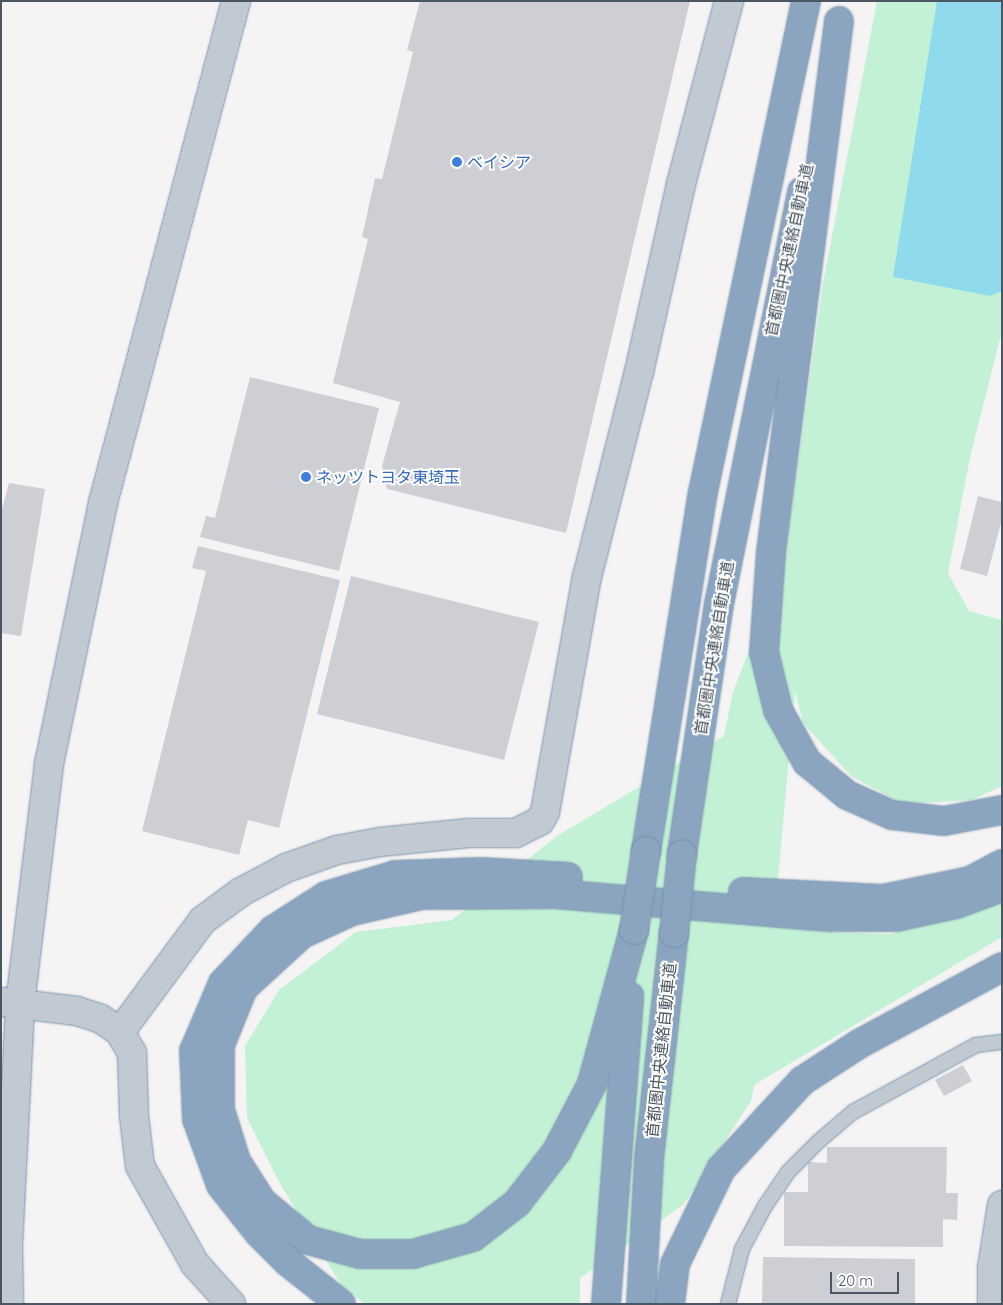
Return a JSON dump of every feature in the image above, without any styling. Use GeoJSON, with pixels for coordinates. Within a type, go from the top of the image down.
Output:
{"type":"FeatureCollection","features":[{"type":"Feature","properties":{"kind":"highway","name":"首都圏中央連絡自動車道"},"geometry":{"type":"LineString","coordinates":[[606,1304],[634,930],[646,851],[703,492],[806,1]]}},
{"type":"Feature","properties":{"kind":"highway","name":"首都圏中央連絡自動車道"},"geometry":{"type":"LineString","coordinates":[[641,1304],[649,1159],[682,854],[719,604],[782,278],[841,11]]}},
{"type":"Feature","properties":{"kind":"highway"},"geometry":{"type":"LineString","coordinates":[[841,11],[770,552],[764,652],[778,710],[807,762],[847,795],[892,815],[944,821],[1002,810]]}},
{"type":"Feature","properties":{"kind":"highway"},"geometry":{"type":"LineString","coordinates":[[342,1304],[288,1262],[258,1233],[221,1185],[197,1119],[194,1051],[222,982],[273,930],[326,896],[395,875],[481,872],[883,899],[970,881],[1002,864]]}},
{"type":"Feature","properties":{"kind":"highway"},"geometry":{"type":"LineString","coordinates":[[634,930],[592,1084],[557,1151],[517,1203],[473,1237],[413,1254],[360,1254],[308,1240],[262,1202],[236,1161],[220,1110],[220,1045],[243,988],[302,934],[352,911],[422,895],[556,894],[831,917],[896,917],[956,904],[1002,887]]}},
{"type":"Feature","properties":{"kind":"highway"},"geometry":{"type":"LineString","coordinates":[[670,1304],[675,1264],[721,1169],[802,1081],[859,1044],[1002,967]]}},
{"type":"Feature","properties":{"kind":"street"},"geometry":{"type":"LineString","coordinates":[[9,1304],[11,1003],[49,764],[103,504],[236,1]]}},
{"type":"Feature","properties":{"kind":"street"},"geometry":{"type":"LineString","coordinates":[[120,1032],[203,920],[241,892],[286,868],[337,850],[380,842],[469,833],[516,833],[540,821],[545,812],[587,577],[640,372],[681,184],[729,1]]}},
{"type":"Feature","properties":{"kind":"street"},"geometry":{"type":"LineString","coordinates":[[11,1003],[77,1011],[101,1019],[120,1032],[132,1053],[134,1116],[140,1166],[196,1264],[231,1304]]}},
{"type":"Feature","properties":{"kind":"street"},"geometry":{"type":"LineString","coordinates":[[992,1304],[992,1268],[1002,1205]]}},
{"type":"Feature","properties":{"kind":"lane"},"geometry":{"type":"LineString","coordinates":[[728,1304],[742,1249],[765,1206],[788,1172],[819,1141],[853,1112],[976,1045],[1002,1042]]}},
{"type":"Feature","properties":{"kind":"green space"},"geometry":{"type":"Polygon","coordinates":[[[877,1],[1002,1],[1002,331],[970,457],[948,573],[969,611],[1002,620],[1002,786],[972,800],[903,804],[851,776],[803,723],[795,691],[774,924],[825,932],[891,934],[1002,901],[1002,937],[754,1085],[751,1101],[684,1204],[580,1278],[580,1304],[365,1304],[341,1285],[279,1182],[247,1118],[245,1046],[279,990],[356,932],[452,920],[557,836],[724,736],[733,692],[785,557],[823,283],[877,1]]]}},
{"type":"Feature","properties":{"kind":"water"},"geometry":{"type":"Polygon","coordinates":[[[937,1],[1002,1],[1002,291],[990,296],[893,277],[937,1]]]}},
{"type":"Feature","properties":{"kind":"building"},"geometry":{"type":"Polygon","coordinates":[[[420,1],[690,1],[566,533],[387,489],[382,466],[400,402],[333,383],[368,239],[362,237],[375,178],[382,179],[413,52],[407,50],[420,1]]]}},
{"type":"Feature","properties":{"kind":"building"},"geometry":{"type":"Polygon","coordinates":[[[250,377],[379,408],[339,571],[200,537],[206,516],[215,518],[250,377]]]}},
{"type":"Feature","properties":{"kind":"building"},"geometry":{"type":"Polygon","coordinates":[[[9,483],[45,489],[21,636],[1,633],[1,513],[9,483]]]}},
{"type":"Feature","properties":{"kind":"building"},"geometry":{"type":"Polygon","coordinates":[[[978,496],[1002,502],[1002,519],[987,576],[960,569],[978,496]]]}},
{"type":"Feature","properties":{"kind":"building"},"geometry":{"type":"Polygon","coordinates":[[[198,546],[340,580],[279,828],[248,820],[239,855],[142,831],[206,571],[192,568],[198,546]]]}},
{"type":"Feature","properties":{"kind":"building"},"geometry":{"type":"Polygon","coordinates":[[[351,576],[539,622],[504,760],[317,714],[351,576]]]}},
{"type":"Feature","properties":{"kind":"building"},"geometry":{"type":"Polygon","coordinates":[[[963,1065],[972,1081],[944,1096],[935,1080],[963,1065]]]}},
{"type":"Feature","properties":{"kind":"building"},"geometry":{"type":"Polygon","coordinates":[[[827,1147],[947,1147],[946,1193],[958,1193],[957,1220],[943,1219],[943,1247],[784,1246],[784,1192],[808,1192],[808,1162],[827,1163],[827,1147]]]}},
{"type":"Feature","properties":{"kind":"building"},"geometry":{"type":"Polygon","coordinates":[[[763,1257],[915,1259],[915,1304],[762,1304],[763,1257]]]}},
{"type":"Feature","properties":{"kind":"place","name":"ベイシア"},"geometry":{"type":"Point","coordinates":[457,162]}},
{"type":"Feature","properties":{"kind":"place","name":"ネッツトヨタ東埼玉"},"geometry":{"type":"Point","coordinates":[306,477]}}]}
